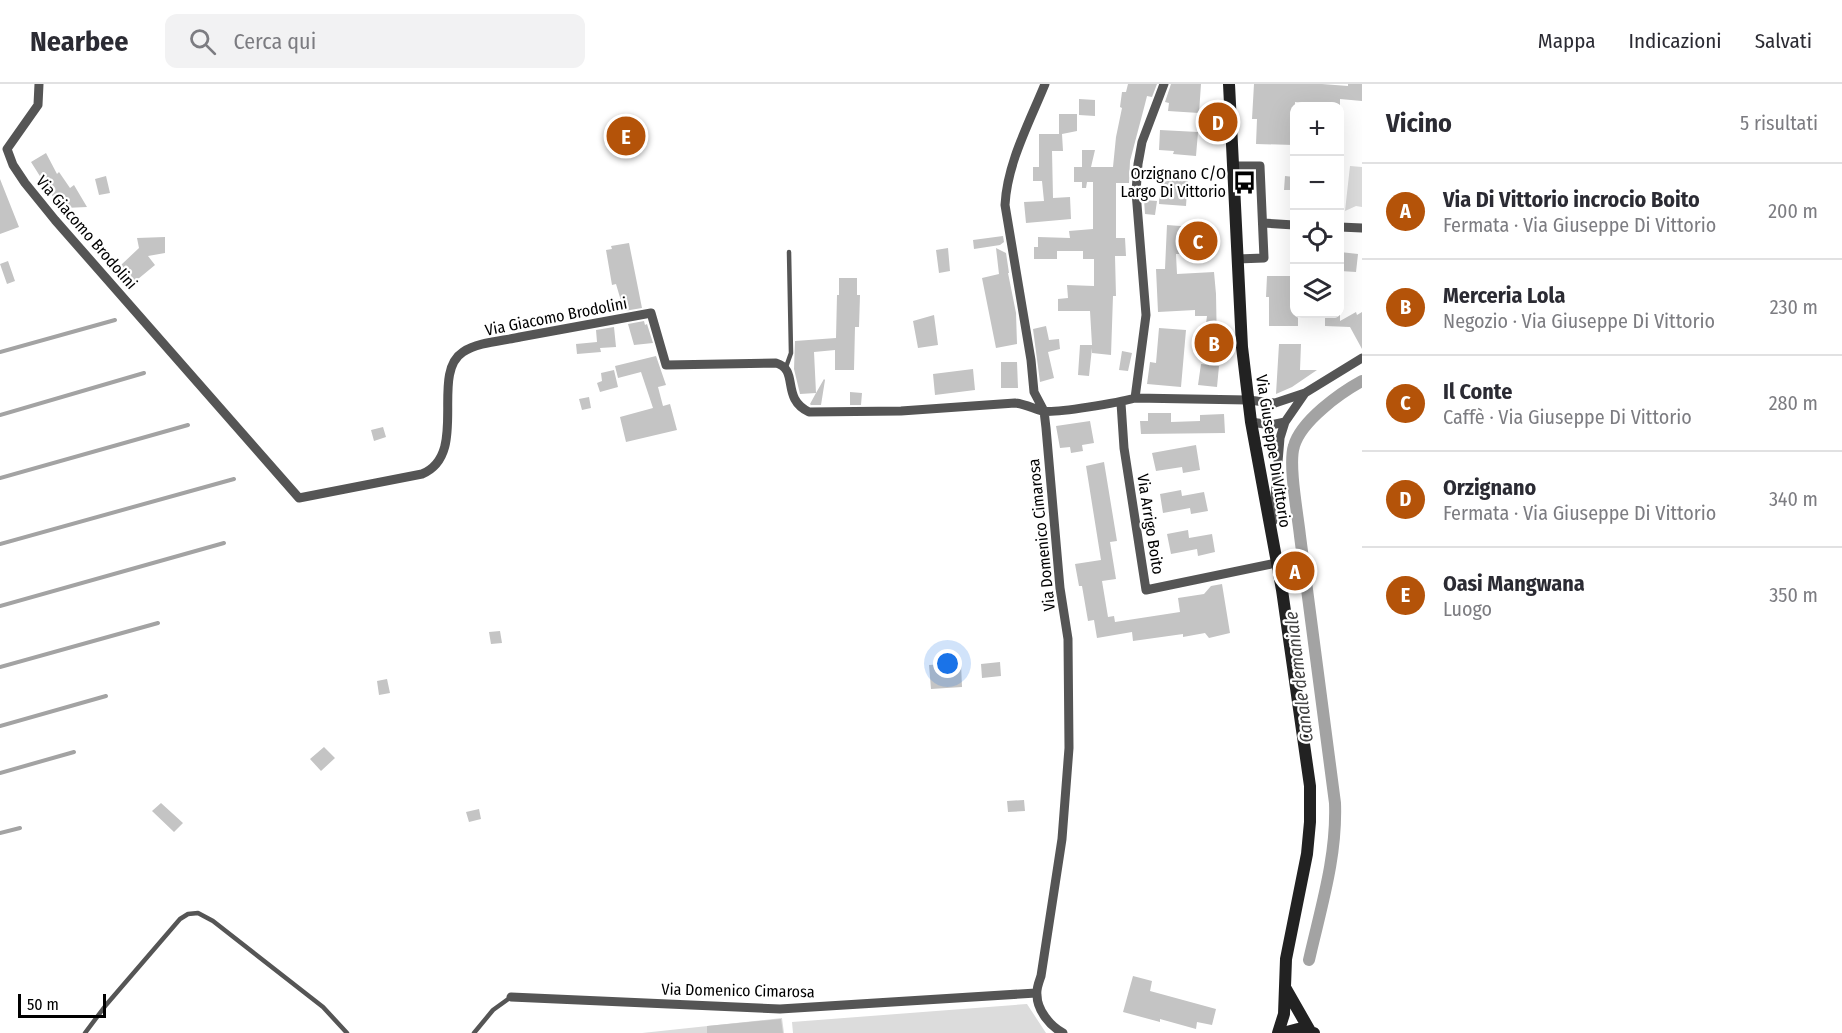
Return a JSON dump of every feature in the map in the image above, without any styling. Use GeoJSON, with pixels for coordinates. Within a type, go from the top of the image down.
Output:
{"type":"FeatureCollection","features":[{"type":"Feature","properties":{"kind":"main road","name":"Via Giuseppe Di Vittorio"},"geometry":{"type":"LineString","coordinates":[[1229,84],[1242,347],[1248,400],[1272,538],[1310,786],[1307,854],[1286,959],[1284,1014],[1278,1033]]}},
{"type":"Feature","properties":{"kind":"main road"},"geometry":{"type":"LineString","coordinates":[[1285,988],[1312,1032]]}},
{"type":"Feature","properties":{"kind":"main road"},"geometry":{"type":"LineString","coordinates":[[1283,1033],[1298,1029],[1312,1032]]}},
{"type":"Feature","properties":{"kind":"street","name":"Via Giacomo Brodolini"},"geometry":{"type":"LineString","coordinates":[[39,84],[40,98],[34,112],[7,149],[25,183],[299,498],[422,474],[437,466],[443,454],[448,419],[448,381],[452,364],[463,351],[473,347],[651,313],[666,365],[776,363],[786,367]]}},
{"type":"Feature","properties":{"kind":"street","name":"Via Domenico Cimarosa"},"geometry":{"type":"LineString","coordinates":[[511,997],[780,1009],[1036,993],[1041,976],[1062,839],[1069,748],[1068,639],[1060,588],[1044,411],[1034,392],[1005,206],[1006,189],[1018,149],[1045,84]]}},
{"type":"Feature","properties":{"kind":"street"},"geometry":{"type":"LineString","coordinates":[[1135,398],[1146,315],[1136,192],[1138,164],[1142,141],[1164,84]]}},
{"type":"Feature","properties":{"kind":"street"},"geometry":{"type":"LineString","coordinates":[[1233,166],[1260,166],[1263,223],[1264,258],[1237,260]]}},
{"type":"Feature","properties":{"kind":"street"},"geometry":{"type":"LineString","coordinates":[[1263,223],[1290,225]]}},
{"type":"Feature","properties":{"kind":"street"},"geometry":{"type":"LineString","coordinates":[[1344,227],[1362,228]]}},
{"type":"Feature","properties":{"kind":"street"},"geometry":{"type":"LineString","coordinates":[[786,367],[793,398],[808,412],[902,411],[1015,403],[1044,411],[1121,403],[1135,398],[1248,400],[1275,403],[1305,393],[1362,358]]}},
{"type":"Feature","properties":{"kind":"street"},"geometry":{"type":"LineString","coordinates":[[1272,538],[1278,454],[1284,422],[1305,393]]}},
{"type":"Feature","properties":{"kind":"street","name":"Via Arrigo Boito"},"geometry":{"type":"LineString","coordinates":[[1121,403],[1124,448],[1146,590],[1276,563]]}},
{"type":"Feature","properties":{"kind":"street"},"geometry":{"type":"LineString","coordinates":[[1251,422],[1271,425],[1284,422]]}},
{"type":"Feature","properties":{"kind":"street"},"geometry":{"type":"LineString","coordinates":[[1036,993],[1042,1011],[1051,1024],[1063,1033]]}},
{"type":"Feature","properties":{"kind":"lane"},"geometry":{"type":"LineString","coordinates":[[786,367],[791,353],[789,252]]}},
{"type":"Feature","properties":{"kind":"lane"},"geometry":{"type":"LineString","coordinates":[[85,1033],[180,919],[188,914],[198,913],[231,934],[323,1007],[347,1033]]}},
{"type":"Feature","properties":{"kind":"lane"},"geometry":{"type":"LineString","coordinates":[[474,1033],[493,1010],[511,997]]}},
{"type":"Feature","properties":{"kind":"shaded area"},"geometry":{"type":"Polygon","coordinates":[[[1350,166],[1362,167],[1362,207],[1356,206],[1345,211],[1350,166]]]}},
{"type":"Feature","properties":{"kind":"shaded area"},"geometry":{"type":"Polygon","coordinates":[[[1027,1004],[1046,1033],[793,1033],[792,1022],[1027,1004]]]}},
{"type":"Feature","properties":{"kind":"shaded area"},"geometry":{"type":"Polygon","coordinates":[[[782,1018],[784,1033],[642,1033],[782,1018]]]}},
{"type":"Feature","properties":{"kind":"building"},"geometry":{"type":"Polygon","coordinates":[[[1128,84],[1157,84],[1152,97],[1147,96],[1130,161],[1129,183],[1116,183],[1116,238],[1125,238],[1126,256],[1115,256],[1116,296],[1113,296],[1111,355],[1092,353],[1092,348],[1089,376],[1078,375],[1080,345],[1092,345],[1090,311],[1058,311],[1058,299],[1068,298],[1067,285],[1094,286],[1094,259],[1083,259],[1083,251],[1057,251],[1057,259],[1034,259],[1034,247],[1038,247],[1038,237],[1070,238],[1069,231],[1093,229],[1093,182],[1087,182],[1086,188],[1082,188],[1082,182],[1074,182],[1074,167],[1082,167],[1082,150],[1095,150],[1091,167],[1113,167],[1122,108],[1120,107],[1122,92],[1126,92],[1128,84]]]}},
{"type":"Feature","properties":{"kind":"building"},"geometry":{"type":"Polygon","coordinates":[[[1171,84],[1201,84],[1199,113],[1168,111],[1169,103],[1165,102],[1171,84]]]}},
{"type":"Feature","properties":{"kind":"building"},"geometry":{"type":"Polygon","coordinates":[[[1254,84],[1348,86],[1348,84],[1362,84],[1362,101],[1340,99],[1340,102],[1290,102],[1290,145],[1256,144],[1257,119],[1252,119],[1254,84]]]}},
{"type":"Feature","properties":{"kind":"building"},"geometry":{"type":"Polygon","coordinates":[[[1079,99],[1095,100],[1095,116],[1079,115],[1079,99]]]}},
{"type":"Feature","properties":{"kind":"building"},"geometry":{"type":"Polygon","coordinates":[[[1059,114],[1077,114],[1077,131],[1062,134],[1063,151],[1052,151],[1053,198],[1070,197],[1071,219],[1026,223],[1024,202],[1044,201],[1042,181],[1033,181],[1033,167],[1039,167],[1039,134],[1059,134],[1059,114]]]}},
{"type":"Feature","properties":{"kind":"building"},"geometry":{"type":"Polygon","coordinates":[[[635,129],[637,142],[618,144],[616,131],[635,129]]]}},
{"type":"Feature","properties":{"kind":"building"},"geometry":{"type":"Polygon","coordinates":[[[1160,130],[1198,132],[1196,156],[1159,150],[1160,130]]]}},
{"type":"Feature","properties":{"kind":"building"},"geometry":{"type":"Polygon","coordinates":[[[46,153],[57,174],[59,172],[70,188],[74,185],[87,207],[65,208],[62,211],[31,162],[46,153]]]}},
{"type":"Feature","properties":{"kind":"building"},"geometry":{"type":"Polygon","coordinates":[[[106,176],[110,193],[99,195],[95,179],[106,176]]]}},
{"type":"Feature","properties":{"kind":"building"},"geometry":{"type":"Polygon","coordinates":[[[1174,176],[1188,177],[1186,206],[1159,204],[1160,178],[1174,179],[1174,176]]]}},
{"type":"Feature","properties":{"kind":"building"},"geometry":{"type":"Polygon","coordinates":[[[1285,176],[1290,177],[1290,190],[1284,190],[1285,176]]]}},
{"type":"Feature","properties":{"kind":"building"},"geometry":{"type":"Polygon","coordinates":[[[0,179],[19,227],[0,234],[0,179]]]}},
{"type":"Feature","properties":{"kind":"building"},"geometry":{"type":"Polygon","coordinates":[[[1144,200],[1157,201],[1155,215],[1145,214],[1144,200]]]}},
{"type":"Feature","properties":{"kind":"building"},"geometry":{"type":"Polygon","coordinates":[[[1167,225],[1207,228],[1206,254],[1176,254],[1177,274],[1214,272],[1217,349],[1203,347],[1207,316],[1195,316],[1195,310],[1158,312],[1156,269],[1165,269],[1167,225]]]}},
{"type":"Feature","properties":{"kind":"building"},"geometry":{"type":"Polygon","coordinates":[[[1003,236],[1004,242],[1000,245],[974,249],[973,240],[1003,236]]]}},
{"type":"Feature","properties":{"kind":"building"},"geometry":{"type":"Polygon","coordinates":[[[165,237],[165,253],[148,256],[155,265],[132,284],[124,275],[127,272],[121,265],[139,248],[137,238],[165,237]]]}},
{"type":"Feature","properties":{"kind":"building"},"geometry":{"type":"Polygon","coordinates":[[[629,243],[642,308],[624,311],[616,284],[612,285],[606,250],[612,249],[611,246],[629,243]]]}},
{"type":"Feature","properties":{"kind":"building"},"geometry":{"type":"Polygon","coordinates":[[[948,248],[950,271],[939,273],[936,250],[948,248]]]}},
{"type":"Feature","properties":{"kind":"building"},"geometry":{"type":"Polygon","coordinates":[[[996,248],[1006,253],[1016,313],[1017,344],[996,348],[982,278],[999,274],[996,248]]]}},
{"type":"Feature","properties":{"kind":"building"},"geometry":{"type":"Polygon","coordinates":[[[1344,252],[1358,254],[1356,272],[1344,271],[1344,252]]]}},
{"type":"Feature","properties":{"kind":"building"},"geometry":{"type":"Polygon","coordinates":[[[8,261],[15,281],[7,284],[0,264],[8,261]]]}},
{"type":"Feature","properties":{"kind":"building"},"geometry":{"type":"Polygon","coordinates":[[[1267,276],[1290,276],[1290,318],[1298,318],[1298,326],[1269,326],[1269,297],[1266,297],[1267,276]]]}},
{"type":"Feature","properties":{"kind":"building"},"geometry":{"type":"Polygon","coordinates":[[[839,278],[857,278],[857,295],[860,295],[859,327],[855,327],[854,370],[835,370],[835,350],[814,352],[816,393],[800,394],[794,369],[795,341],[836,338],[839,278]]]}},
{"type":"Feature","properties":{"kind":"building"},"geometry":{"type":"Polygon","coordinates":[[[1356,312],[1357,315],[1362,312],[1362,349],[1350,327],[1325,326],[1325,318],[1340,318],[1340,321],[1356,312]]]}},
{"type":"Feature","properties":{"kind":"building"},"geometry":{"type":"Polygon","coordinates":[[[934,315],[938,345],[918,348],[913,321],[934,315]]]}},
{"type":"Feature","properties":{"kind":"building"},"geometry":{"type":"Polygon","coordinates":[[[644,321],[653,343],[634,345],[628,324],[644,321]]]}},
{"type":"Feature","properties":{"kind":"building"},"geometry":{"type":"Polygon","coordinates":[[[1046,326],[1049,340],[1059,339],[1060,349],[1048,352],[1054,378],[1040,382],[1033,329],[1046,326]]]}},
{"type":"Feature","properties":{"kind":"building"},"geometry":{"type":"Polygon","coordinates":[[[614,327],[616,347],[600,348],[601,352],[577,354],[576,344],[597,342],[596,330],[614,327]]]}},
{"type":"Feature","properties":{"kind":"building"},"geometry":{"type":"Polygon","coordinates":[[[1159,328],[1186,330],[1181,387],[1147,384],[1150,362],[1156,363],[1159,328]]]}},
{"type":"Feature","properties":{"kind":"building"},"geometry":{"type":"Polygon","coordinates":[[[1279,344],[1301,344],[1300,370],[1317,370],[1292,387],[1276,394],[1279,344]]]}},
{"type":"Feature","properties":{"kind":"building"},"geometry":{"type":"Polygon","coordinates":[[[1122,351],[1132,353],[1128,371],[1119,370],[1122,351]]]}},
{"type":"Feature","properties":{"kind":"building"},"geometry":{"type":"Polygon","coordinates":[[[656,356],[666,385],[658,387],[663,406],[670,404],[677,430],[626,442],[620,417],[653,408],[641,372],[618,378],[615,366],[656,356]]]}},
{"type":"Feature","properties":{"kind":"building"},"geometry":{"type":"Polygon","coordinates":[[[1001,362],[1017,362],[1018,388],[1001,388],[1001,362]]]}},
{"type":"Feature","properties":{"kind":"building"},"geometry":{"type":"Polygon","coordinates":[[[1201,364],[1219,366],[1217,387],[1198,385],[1201,364]]]}},
{"type":"Feature","properties":{"kind":"building"},"geometry":{"type":"Polygon","coordinates":[[[973,369],[975,390],[935,395],[933,374],[973,369]]]}},
{"type":"Feature","properties":{"kind":"building"},"geometry":{"type":"Polygon","coordinates":[[[614,370],[618,387],[600,392],[597,383],[602,381],[601,373],[614,370]]]}},
{"type":"Feature","properties":{"kind":"building"},"geometry":{"type":"Polygon","coordinates":[[[824,379],[821,405],[811,405],[810,404],[824,379]]]}},
{"type":"Feature","properties":{"kind":"building"},"geometry":{"type":"Polygon","coordinates":[[[850,392],[862,393],[861,405],[850,405],[850,392]]]}},
{"type":"Feature","properties":{"kind":"building"},"geometry":{"type":"Polygon","coordinates":[[[589,397],[591,408],[582,410],[579,399],[589,397]]]}},
{"type":"Feature","properties":{"kind":"building"},"geometry":{"type":"Polygon","coordinates":[[[1148,413],[1171,413],[1171,422],[1200,421],[1200,415],[1224,414],[1225,433],[1141,434],[1140,421],[1148,421],[1148,413]]]}},
{"type":"Feature","properties":{"kind":"building"},"geometry":{"type":"Polygon","coordinates":[[[1090,421],[1094,443],[1082,445],[1083,451],[1071,453],[1070,447],[1060,448],[1056,426],[1090,421]]]}},
{"type":"Feature","properties":{"kind":"building"},"geometry":{"type":"Polygon","coordinates":[[[383,427],[386,437],[374,441],[371,430],[383,427]]]}},
{"type":"Feature","properties":{"kind":"building"},"geometry":{"type":"Polygon","coordinates":[[[1196,445],[1200,470],[1183,473],[1182,467],[1156,471],[1152,453],[1196,445]]]}},
{"type":"Feature","properties":{"kind":"building"},"geometry":{"type":"Polygon","coordinates":[[[1104,462],[1117,541],[1110,542],[1116,579],[1102,581],[1108,617],[1114,616],[1115,622],[1180,612],[1178,598],[1204,594],[1211,586],[1222,584],[1230,633],[1209,638],[1205,633],[1133,641],[1132,632],[1097,638],[1094,620],[1088,621],[1082,586],[1079,586],[1075,564],[1101,560],[1086,466],[1104,462]]]}},
{"type":"Feature","properties":{"kind":"building"},"geometry":{"type":"Polygon","coordinates":[[[1181,490],[1182,496],[1204,492],[1208,511],[1191,514],[1190,508],[1163,513],[1160,494],[1181,490]]]}},
{"type":"Feature","properties":{"kind":"building"},"geometry":{"type":"Polygon","coordinates":[[[1188,530],[1189,538],[1212,534],[1215,552],[1198,556],[1197,549],[1171,554],[1167,534],[1188,530]]]}},
{"type":"Feature","properties":{"kind":"building"},"geometry":{"type":"Polygon","coordinates":[[[500,631],[502,643],[491,644],[489,632],[500,631]]]}},
{"type":"Feature","properties":{"kind":"building"},"geometry":{"type":"Polygon","coordinates":[[[1000,662],[1001,676],[982,678],[981,664],[1000,662]]]}},
{"type":"Feature","properties":{"kind":"building"},"geometry":{"type":"Polygon","coordinates":[[[961,663],[962,687],[931,689],[929,665],[961,663]]]}},
{"type":"Feature","properties":{"kind":"building"},"geometry":{"type":"Polygon","coordinates":[[[387,679],[390,693],[379,695],[377,681],[387,679]]]}},
{"type":"Feature","properties":{"kind":"building"},"geometry":{"type":"Polygon","coordinates":[[[324,747],[335,758],[321,771],[310,759],[324,747]]]}},
{"type":"Feature","properties":{"kind":"building"},"geometry":{"type":"Polygon","coordinates":[[[1024,800],[1025,811],[1008,812],[1007,801],[1024,800]]]}},
{"type":"Feature","properties":{"kind":"building"},"geometry":{"type":"Polygon","coordinates":[[[161,803],[183,823],[174,832],[152,811],[161,803]]]}},
{"type":"Feature","properties":{"kind":"building"},"geometry":{"type":"Polygon","coordinates":[[[479,809],[481,819],[469,822],[466,812],[479,809]]]}},
{"type":"Feature","properties":{"kind":"building"},"geometry":{"type":"Polygon","coordinates":[[[1133,976],[1152,981],[1150,991],[1216,1009],[1212,1025],[1197,1022],[1196,1029],[1123,1012],[1133,976]]]}},
{"type":"Feature","properties":{"kind":"building"},"geometry":{"type":"Polygon","coordinates":[[[781,1019],[783,1033],[707,1033],[707,1026],[781,1019]]]}},
{"type":"Feature","properties":{"kind":"waterway"},"geometry":{"type":"LineString","coordinates":[[0,352],[115,320]]}},
{"type":"Feature","properties":{"kind":"waterway"},"geometry":{"type":"LineString","coordinates":[[0,415],[144,373]]}},
{"type":"Feature","properties":{"kind":"waterway","name":"Canale demaniale"},"geometry":{"type":"LineString","coordinates":[[1309,960],[1331,862],[1335,803],[1294,490],[1292,454],[1304,427],[1333,400],[1362,381]]}},
{"type":"Feature","properties":{"kind":"waterway"},"geometry":{"type":"LineString","coordinates":[[0,478],[188,425]]}},
{"type":"Feature","properties":{"kind":"waterway"},"geometry":{"type":"LineString","coordinates":[[0,544],[234,479]]}},
{"type":"Feature","properties":{"kind":"waterway"},"geometry":{"type":"LineString","coordinates":[[0,606],[224,543]]}},
{"type":"Feature","properties":{"kind":"waterway"},"geometry":{"type":"LineString","coordinates":[[0,667],[158,623]]}},
{"type":"Feature","properties":{"kind":"waterway"},"geometry":{"type":"LineString","coordinates":[[0,726],[106,696]]}},
{"type":"Feature","properties":{"kind":"waterway"},"geometry":{"type":"LineString","coordinates":[[0,773],[74,752]]}},
{"type":"Feature","properties":{"kind":"waterway"},"geometry":{"type":"LineString","coordinates":[[0,833],[20,828]]}},
{"type":"Feature","properties":{"kind":"place","name":"Orzignano"},"geometry":{"type":"Point","coordinates":[1218,122]}},
{"type":"Feature","properties":{"kind":"place","name":"Oasi Mangwana"},"geometry":{"type":"Point","coordinates":[626,136]}},
{"type":"Feature","properties":{"kind":"place","name":"Orzignano C/O Largo Di Vittorio"},"geometry":{"type":"Point","coordinates":[1244,182]}},
{"type":"Feature","properties":{"kind":"place","name":"Il Conte"},"geometry":{"type":"Point","coordinates":[1198,241]}},
{"type":"Feature","properties":{"kind":"place","name":"Merceria Lola"},"geometry":{"type":"Point","coordinates":[1214,343]}},
{"type":"Feature","properties":{"kind":"place","name":"Via Di Vittorio incrocio Boito"},"geometry":{"type":"Point","coordinates":[1295,571]}}]}
